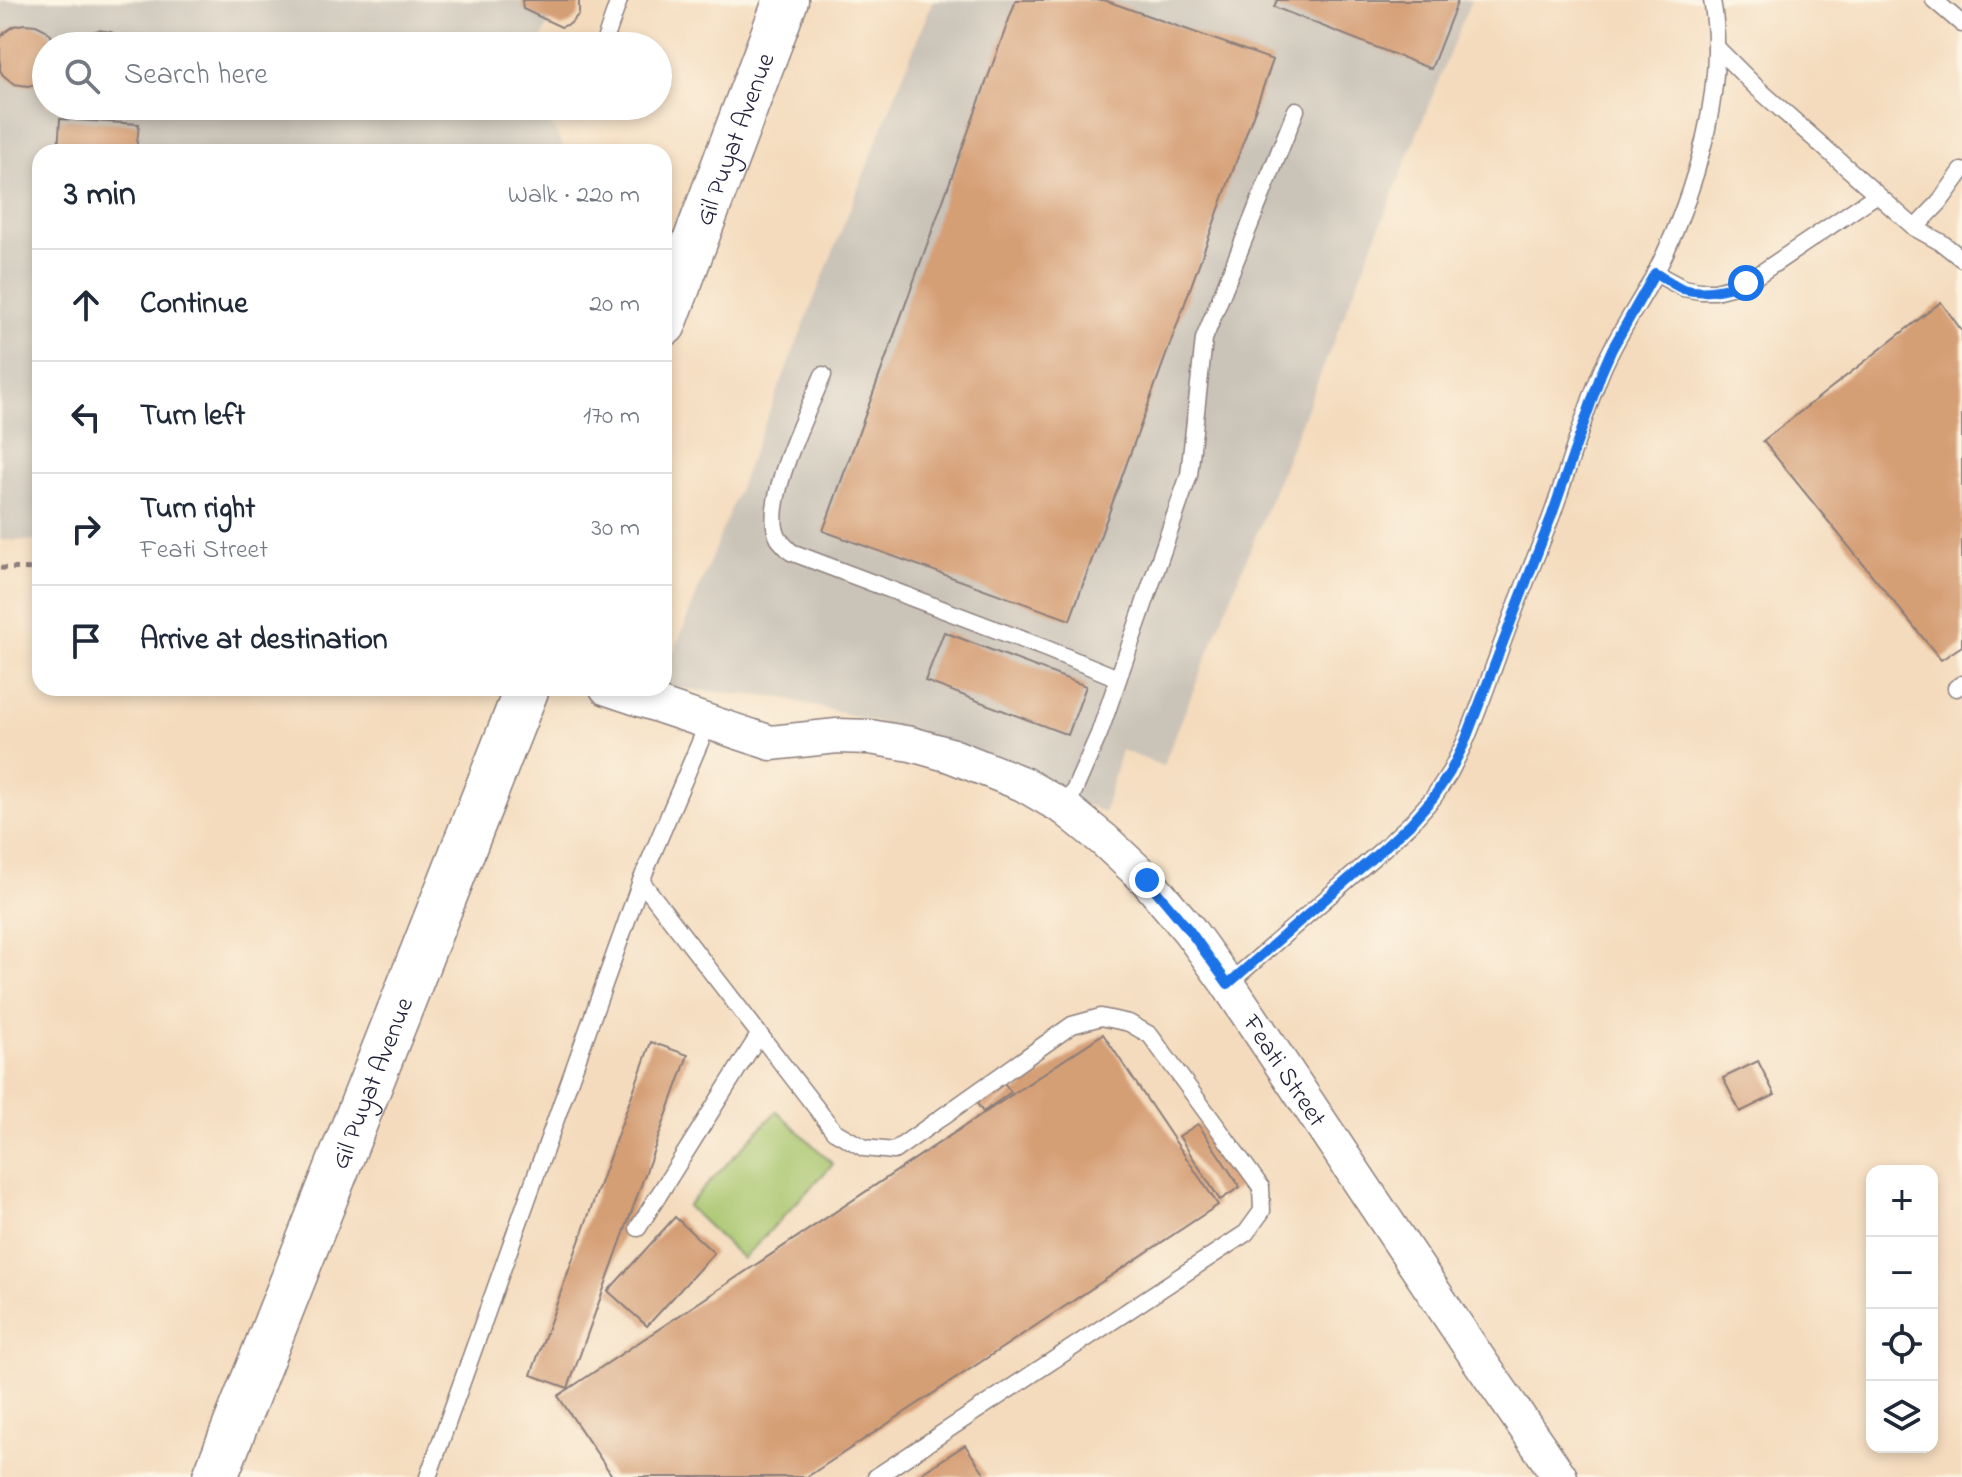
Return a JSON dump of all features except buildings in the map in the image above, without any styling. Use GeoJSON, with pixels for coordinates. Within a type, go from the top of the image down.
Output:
{"type":"FeatureCollection","features":[{"type":"Feature","properties":{"kind":"main road","name":"Gil Puyat Avenue"},"geometry":{"type":"LineString","coordinates":[[672,303],[786,0]]}},
{"type":"Feature","properties":{"kind":"main road","name":"Gil Puyat Avenue"},"geometry":{"type":"LineString","coordinates":[[215,1477],[524,696]]}},
{"type":"Feature","properties":{"kind":"street","name":"Feati Street"},"geometry":{"type":"LineString","coordinates":[[632,696],[771,743],[837,736],[870,737],[950,755],[1023,784],[1066,809],[1104,840],[1147,880],[1189,930],[1228,984],[1560,1477]]}},
{"type":"Feature","properties":{"kind":"lane"},"geometry":{"type":"LineString","coordinates":[[608,32],[619,0]]}},
{"type":"Feature","properties":{"kind":"lane"},"geometry":{"type":"LineString","coordinates":[[1228,984],[1384,848],[1433,798],[1450,772],[1476,716],[1601,374],[1655,273],[1695,179],[1712,93],[1716,47],[1712,0]]}},
{"type":"Feature","properties":{"kind":"lane"},"geometry":{"type":"LineString","coordinates":[[1934,0],[1962,24]]}},
{"type":"Feature","properties":{"kind":"lane"},"geometry":{"type":"LineString","coordinates":[[1716,47],[1876,195],[1915,228],[1962,259]]}},
{"type":"Feature","properties":{"kind":"lane"},"geometry":{"type":"LineString","coordinates":[[1066,809],[1099,734],[1189,475],[1204,339],[1296,110]]}},
{"type":"Feature","properties":{"kind":"lane"},"geometry":{"type":"LineString","coordinates":[[1915,228],[1939,203],[1962,171]]}},
{"type":"Feature","properties":{"kind":"lane"},"geometry":{"type":"LineString","coordinates":[[1655,273],[1683,288],[1700,291],[1715,291],[1746,283],[1876,195]]}},
{"type":"Feature","properties":{"kind":"lane"},"geometry":{"type":"LineString","coordinates":[[823,375],[779,482],[774,510],[777,537],[791,552],[1118,678]]}},
{"type":"Feature","properties":{"kind":"lane"},"geometry":{"type":"LineString","coordinates":[[428,1477],[641,881],[709,721]]}},
{"type":"Feature","properties":{"kind":"lane"},"geometry":{"type":"LineString","coordinates":[[641,881],[834,1131],[864,1148],[894,1151],[1072,1025],[1101,1017],[1129,1023],[1150,1035],[1261,1187],[1262,1211],[1246,1233],[876,1477]]}},
{"type":"Feature","properties":{"kind":"lane"},"geometry":{"type":"LineString","coordinates":[[638,1228],[759,1035]]}},
{"type":"Feature","properties":{"kind":"path"},"geometry":{"type":"LineString","coordinates":[[0,568],[32,569]]}},
{"type":"Feature","properties":{"kind":"shaded area"},"geometry":{"type":"Polygon","coordinates":[[[0,0],[558,0],[545,32],[32,32],[32,120],[548,120],[562,144],[32,144],[32,541],[0,540],[0,0]]]}},
{"type":"Feature","properties":{"kind":"shaded area"},"geometry":{"type":"Polygon","coordinates":[[[933,0],[1471,0],[1163,766],[1121,750],[1104,812],[906,730],[783,698],[672,688],[672,654],[933,0]]]}},
{"type":"Feature","properties":{"kind":"green space"},"geometry":{"type":"Polygon","coordinates":[[[777,1111],[833,1164],[743,1259],[687,1206],[777,1111]]]}},
{"type":"Feature","properties":{"kind":"route"},"geometry":{"type":"LineString","coordinates":[[1147,880],[1189,930],[1228,984],[1410,824],[1433,798],[1464,744],[1552,515],[1601,374],[1655,273],[1683,288],[1700,291],[1715,291],[1746,283]]}}]}
